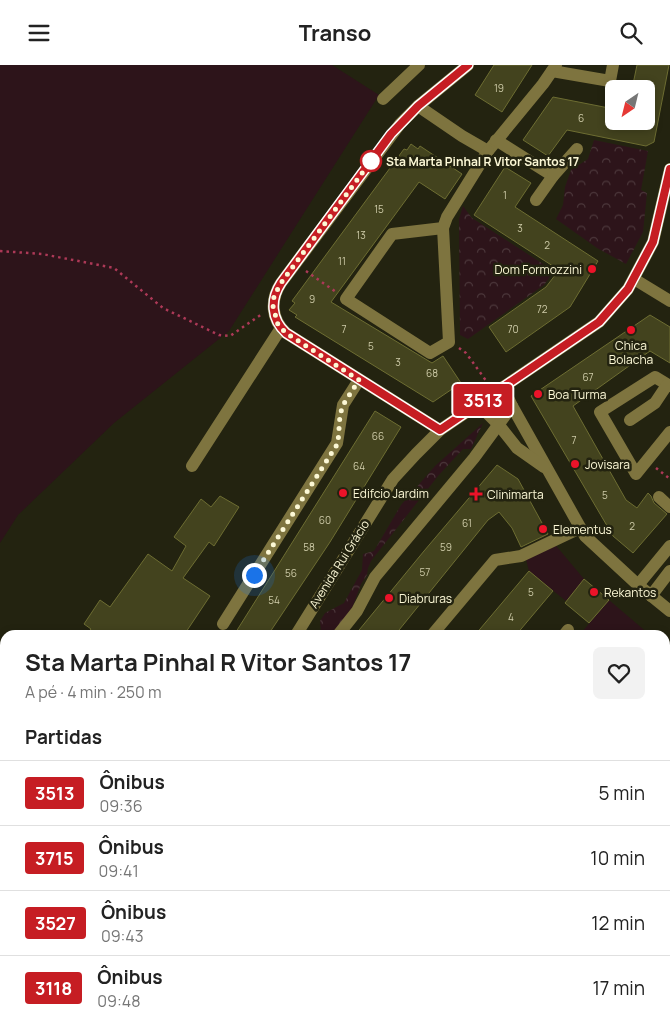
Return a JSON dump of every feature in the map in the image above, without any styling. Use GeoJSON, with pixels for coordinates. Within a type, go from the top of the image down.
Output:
{"type":"FeatureCollection","features":[{"type":"Feature","properties":{"kind":"street"},"geometry":{"type":"LineString","coordinates":[[383,99],[419,65]]}},
{"type":"Feature","properties":{"kind":"street"},"geometry":{"type":"LineString","coordinates":[[440,430],[280,328],[275,318],[273,306],[276,291],[391,134],[418,106],[468,65]]}},
{"type":"Feature","properties":{"kind":"street"},"geometry":{"type":"LineString","coordinates":[[443,227],[392,234],[346,299],[430,353],[449,342],[443,227],[446,217],[488,151],[554,68],[610,81],[613,65]]}},
{"type":"Feature","properties":{"kind":"street"},"geometry":{"type":"LineString","coordinates":[[418,106],[488,151]]}},
{"type":"Feature","properties":{"kind":"street"},"geometry":{"type":"LineString","coordinates":[[496,140],[552,176]]}},
{"type":"Feature","properties":{"kind":"street"},"geometry":{"type":"LineString","coordinates":[[536,200],[552,176],[577,149]]}},
{"type":"Feature","properties":{"kind":"street","name":"Avenida Rui Grácio"},"geometry":{"type":"LineString","coordinates":[[301,630],[392,479],[440,430],[599,322],[619,301],[634,279],[653,242],[670,169]]}},
{"type":"Feature","properties":{"kind":"street"},"geometry":{"type":"LineString","coordinates":[[634,279],[670,301]]}},
{"type":"Feature","properties":{"kind":"street"},"geometry":{"type":"LineString","coordinates":[[192,466],[280,328]]}},
{"type":"Feature","properties":{"kind":"street"},"geometry":{"type":"LineString","coordinates":[[630,420],[655,403],[668,385],[656,377],[600,412],[636,474],[670,432]]}},
{"type":"Feature","properties":{"kind":"street"},"geometry":{"type":"LineString","coordinates":[[223,624],[338,443],[340,415],[343,405],[359,380]]}},
{"type":"Feature","properties":{"kind":"street"},"geometry":{"type":"LineString","coordinates":[[498,390],[512,406],[585,536],[638,585],[670,611]]}},
{"type":"Feature","properties":{"kind":"street"},"geometry":{"type":"LineString","coordinates":[[478,404],[498,424],[517,448],[548,470]]}},
{"type":"Feature","properties":{"kind":"street"},"geometry":{"type":"LineString","coordinates":[[342,630],[357,611],[375,577],[439,502],[512,406]]}},
{"type":"Feature","properties":{"kind":"street"},"geometry":{"type":"LineString","coordinates":[[659,497],[670,507]]}},
{"type":"Feature","properties":{"kind":"street"},"geometry":{"type":"LineString","coordinates":[[436,630],[495,560],[521,556],[580,528]]}},
{"type":"Feature","properties":{"kind":"street"},"geometry":{"type":"LineString","coordinates":[[638,585],[670,546]]}},
{"type":"Feature","properties":{"kind":"street"},"geometry":{"type":"LineString","coordinates":[[651,596],[670,571]]}},
{"type":"Feature","properties":{"kind":"path"},"geometry":{"type":"LineString","coordinates":[[0,251],[42,255],[114,268],[163,308],[219,335],[230,336],[273,306]]}},
{"type":"Feature","properties":{"kind":"path"},"geometry":{"type":"LineString","coordinates":[[295,264],[346,299]]}},
{"type":"Feature","properties":{"kind":"path"},"geometry":{"type":"LineString","coordinates":[[449,342],[466,353],[498,390]]}},
{"type":"Feature","properties":{"kind":"path"},"geometry":{"type":"LineString","coordinates":[[647,461],[670,479]]}},
{"type":"Feature","properties":{"kind":"green space"},"geometry":{"type":"Polygon","coordinates":[[[0,65],[332,65],[379,95],[229,331],[114,423],[18,515],[0,543],[0,65]]]}},
{"type":"Feature","properties":{"kind":"green space"},"geometry":{"type":"Polygon","coordinates":[[[594,140],[648,151],[641,190],[647,193],[643,232],[626,264],[597,248],[556,219],[563,205],[565,187],[571,170],[588,159],[594,140]]]}},
{"type":"Feature","properties":{"kind":"green space"},"geometry":{"type":"Polygon","coordinates":[[[463,206],[472,218],[554,271],[544,285],[468,339],[460,335],[459,219],[463,206]]]}},
{"type":"Feature","properties":{"kind":"green space"},"geometry":{"type":"Polygon","coordinates":[[[483,423],[471,449],[463,449],[438,476],[371,561],[351,611],[336,630],[321,630],[320,621],[325,613],[344,603],[362,570],[363,554],[374,551],[401,505],[435,466],[483,423]]]}},
{"type":"Feature","properties":{"kind":"green space"},"geometry":{"type":"Polygon","coordinates":[[[552,541],[584,579],[566,601],[529,571],[525,555],[552,541]]]}},
{"type":"Feature","properties":{"kind":"green space"},"geometry":{"type":"Polygon","coordinates":[[[609,600],[644,630],[584,630],[609,600]]]}},
{"type":"Feature","properties":{"kind":"building"},"geometry":{"type":"Polygon","coordinates":[[[494,65],[532,65],[502,112],[475,95],[494,65]]]}},
{"type":"Feature","properties":{"kind":"building"},"geometry":{"type":"Polygon","coordinates":[[[637,65],[669,65],[654,142],[646,146],[567,130],[548,156],[523,140],[553,97],[605,107],[605,130],[655,130],[655,80],[634,80],[637,65]]]}},
{"type":"Feature","properties":{"kind":"building"},"geometry":{"type":"Polygon","coordinates":[[[411,144],[418,149],[420,146],[462,174],[445,199],[419,182],[331,302],[432,363],[443,356],[461,383],[433,402],[295,317],[297,315],[289,310],[295,303],[292,301],[404,149],[407,150],[411,144]]]}},
{"type":"Feature","properties":{"kind":"building"},"geometry":{"type":"Polygon","coordinates":[[[505,167],[531,183],[515,207],[598,261],[570,307],[506,352],[489,327],[546,287],[559,270],[474,215],[505,167]]]}},
{"type":"Feature","properties":{"kind":"building"},"geometry":{"type":"Polygon","coordinates":[[[650,315],[670,327],[670,363],[650,351],[573,406],[626,500],[637,508],[648,493],[654,503],[667,514],[633,553],[613,536],[531,396],[650,315]]]}},
{"type":"Feature","properties":{"kind":"building"},"geometry":{"type":"Polygon","coordinates":[[[375,411],[401,427],[330,542],[271,630],[237,630],[375,411]]]}},
{"type":"Feature","properties":{"kind":"building"},"geometry":{"type":"Polygon","coordinates":[[[497,465],[518,479],[548,534],[521,547],[512,528],[499,512],[488,520],[399,630],[359,630],[497,465]]]}},
{"type":"Feature","properties":{"kind":"building"},"geometry":{"type":"Polygon","coordinates":[[[220,496],[239,507],[214,546],[209,542],[183,578],[210,596],[187,630],[90,630],[84,624],[100,600],[110,607],[148,554],[172,571],[186,546],[174,537],[201,499],[211,507],[220,496]]]}},
{"type":"Feature","properties":{"kind":"building"},"geometry":{"type":"Polygon","coordinates":[[[529,571],[553,591],[520,630],[479,630],[529,571]]]}},
{"type":"Feature","properties":{"kind":"building"},"geometry":{"type":"Polygon","coordinates":[[[584,579],[609,600],[589,623],[565,603],[584,579]]]}},
{"type":"Feature","properties":{"kind":"bus line","name":"3513"},"geometry":{"type":"LineString","coordinates":[[468,65],[418,106],[391,134],[281,283],[274,296],[273,306],[278,325],[286,333],[440,430],[599,322],[619,301],[634,279],[653,242],[670,169]]}},
{"type":"Feature","properties":{"kind":"place","name":"Sta Marta Pinhal R Vitor Santos 17"},"geometry":{"type":"Point","coordinates":[371,161]}},
{"type":"Feature","properties":{"kind":"place","name":"Dom Formozzini"},"geometry":{"type":"Point","coordinates":[592,269]}},
{"type":"Feature","properties":{"kind":"place","name":"Chica Bolacha"},"geometry":{"type":"Point","coordinates":[631,330]}},
{"type":"Feature","properties":{"kind":"place","name":"Boa Turma"},"geometry":{"type":"Point","coordinates":[538,394]}},
{"type":"Feature","properties":{"kind":"place","name":"Jovisara"},"geometry":{"type":"Point","coordinates":[575,464]}},
{"type":"Feature","properties":{"kind":"place","name":"Edifcio Jardim"},"geometry":{"type":"Point","coordinates":[343,493]}},
{"type":"Feature","properties":{"kind":"place","name":"Clinimarta"},"geometry":{"type":"Point","coordinates":[476,494]}},
{"type":"Feature","properties":{"kind":"place","name":"Elementus"},"geometry":{"type":"Point","coordinates":[543,529]}},
{"type":"Feature","properties":{"kind":"place","name":"Rekantos"},"geometry":{"type":"Point","coordinates":[594,592]}},
{"type":"Feature","properties":{"kind":"place","name":"Diabruras"},"geometry":{"type":"Point","coordinates":[389,598]}},
{"type":"Feature","properties":{"kind":"route"},"geometry":{"type":"LineString","coordinates":[[254,575],[338,443],[340,415],[343,405],[359,380],[280,328],[275,318],[274,296],[295,264],[371,161]]}}]}
